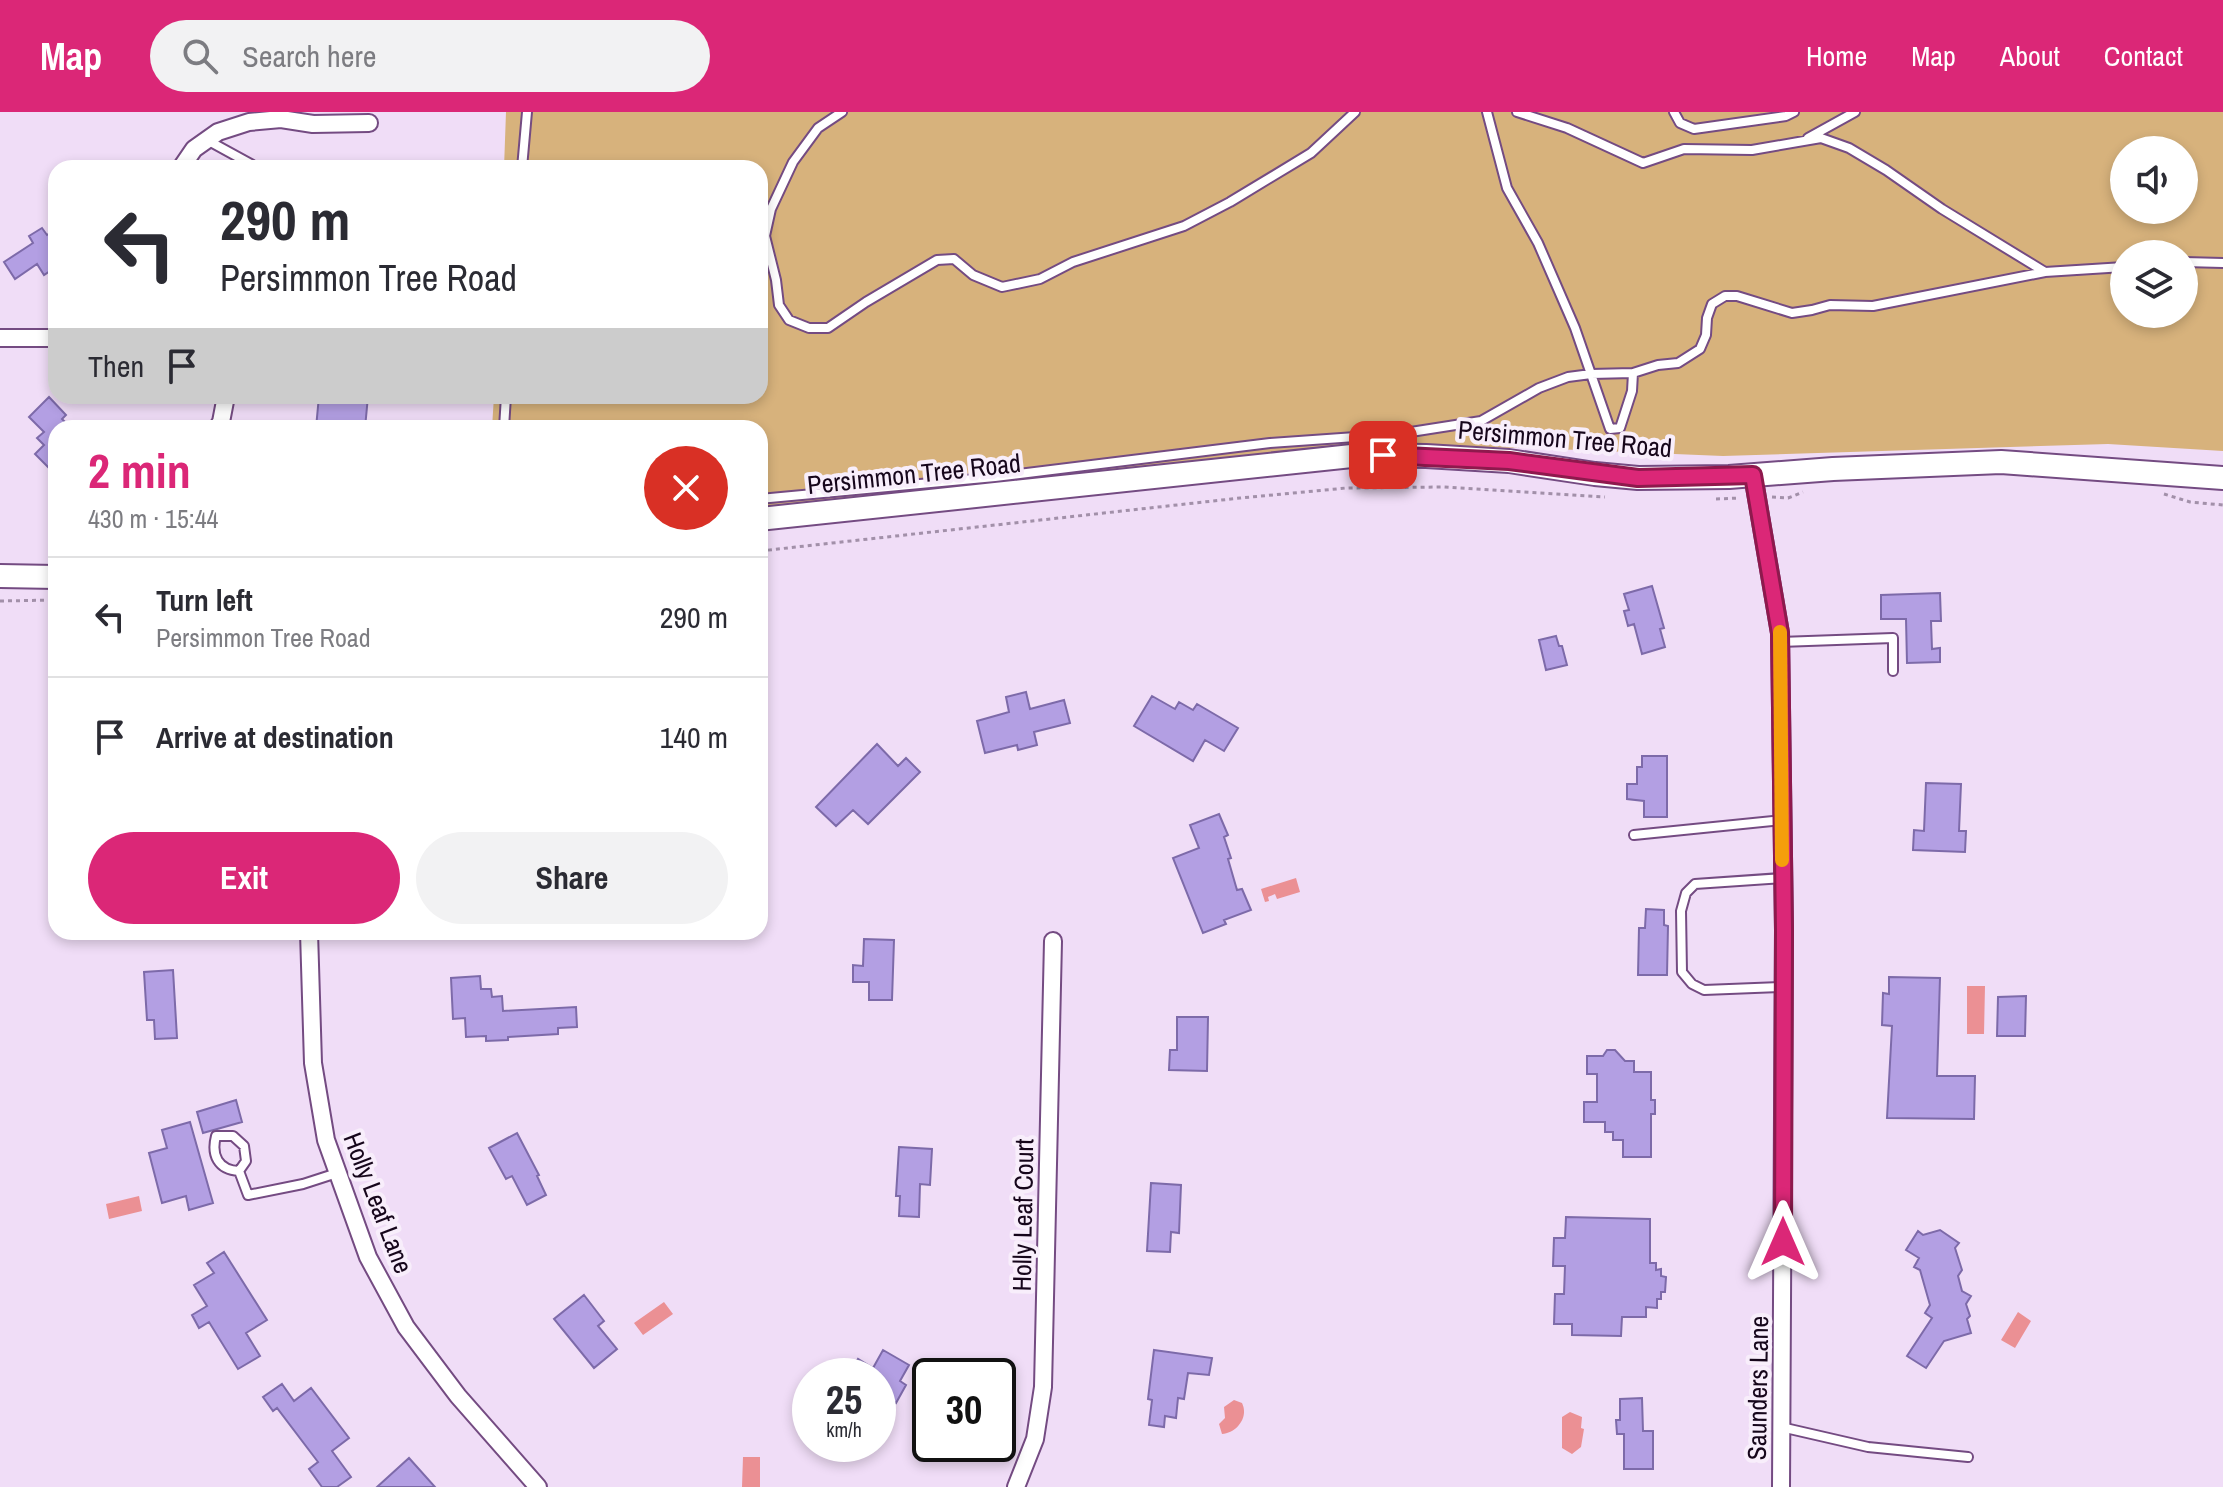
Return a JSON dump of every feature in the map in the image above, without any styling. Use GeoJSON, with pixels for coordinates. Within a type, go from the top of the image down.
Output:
{"type":"FeatureCollection","features":[{"type":"Feature","properties":{"kind":"main road","name":"Persimmon Tree Road"},"geometry":{"type":"LineString","coordinates":[[768,518],[1361,455],[1509,461],[1638,478],[2001,462],[2223,478]]}},
{"type":"Feature","properties":{"kind":"main road"},"geometry":{"type":"LineString","coordinates":[[0,576],[48,577]]}},
{"type":"Feature","properties":{"kind":"street"},"geometry":{"type":"LineString","coordinates":[[186,160],[194,149],[238,118],[249,122],[324,118],[369,123]]}},
{"type":"Feature","properties":{"kind":"street"},"geometry":{"type":"LineString","coordinates":[[0,338],[48,338]]}},
{"type":"Feature","properties":{"kind":"street","name":"Saunders Lane"},"geometry":{"type":"LineString","coordinates":[[1753,475],[1780,642],[1784,930],[1781,1487]]}},
{"type":"Feature","properties":{"kind":"street","name":"Holly Leaf Lane"},"geometry":{"type":"LineString","coordinates":[[309,940],[313,1063],[326,1140],[368,1257],[406,1327],[458,1396],[538,1487]]}},
{"type":"Feature","properties":{"kind":"street","name":"Holly Leaf Court"},"geometry":{"type":"LineString","coordinates":[[1016,1487],[1035,1439],[1043,1387],[1053,941]]}},
{"type":"Feature","properties":{"kind":"lane"},"geometry":{"type":"LineString","coordinates":[[523,160],[527,112]]}},
{"type":"Feature","properties":{"kind":"lane"},"geometry":{"type":"LineString","coordinates":[[768,222],[793,162],[818,128],[842,112]]}},
{"type":"Feature","properties":{"kind":"lane"},"geometry":{"type":"LineString","coordinates":[[768,248],[779,305],[789,320],[809,328],[828,328],[937,260],[954,259],[973,275],[1002,287],[1040,279],[1073,262],[1184,226],[1230,202],[1311,153],[1355,112]]}},
{"type":"Feature","properties":{"kind":"lane"},"geometry":{"type":"LineString","coordinates":[[1487,112],[1507,188],[1538,243],[1575,328],[1610,429],[1620,428],[1632,391],[1633,373]]}},
{"type":"Feature","properties":{"kind":"lane"},"geometry":{"type":"LineString","coordinates":[[1517,112],[1577,132],[1643,163],[1684,149],[1752,150],[1821,138],[1849,148],[1886,170],[1942,209],[2045,272]]}},
{"type":"Feature","properties":{"kind":"lane"},"geometry":{"type":"LineString","coordinates":[[1674,112],[1680,123],[1694,129],[1786,116],[1794,112]]}},
{"type":"Feature","properties":{"kind":"lane"},"geometry":{"type":"LineString","coordinates":[[1804,141],[1855,112]]}},
{"type":"Feature","properties":{"kind":"lane"},"geometry":{"type":"LineString","coordinates":[[207,140],[243,160]]}},
{"type":"Feature","properties":{"kind":"lane"},"geometry":{"type":"LineString","coordinates":[[2198,262],[2223,263]]}},
{"type":"Feature","properties":{"kind":"lane"},"geometry":{"type":"LineString","coordinates":[[768,498],[995,477],[1270,443],[1398,434],[1481,421],[1539,388],[1568,377],[1633,373],[1678,363],[1700,349],[1712,304],[1725,296],[1737,296],[1792,313],[1830,305],[1873,306],[2045,272],[2110,268]]}},
{"type":"Feature","properties":{"kind":"lane"},"geometry":{"type":"LineString","coordinates":[[1780,642],[1893,638],[1893,671]]}},
{"type":"Feature","properties":{"kind":"lane"},"geometry":{"type":"LineString","coordinates":[[1634,835],[1782,820]]}},
{"type":"Feature","properties":{"kind":"lane"},"geometry":{"type":"LineString","coordinates":[[1782,878],[1695,884],[1686,893],[1681,911],[1682,972],[1692,984],[1704,990],[1783,987]]}},
{"type":"Feature","properties":{"kind":"lane"},"geometry":{"type":"LineString","coordinates":[[216,1136],[233,1136],[244,1146],[246,1161],[239,1171],[229,1171],[217,1160],[213,1148],[216,1136]]}},
{"type":"Feature","properties":{"kind":"lane"},"geometry":{"type":"LineString","coordinates":[[239,1171],[248,1195],[338,1173]]}},
{"type":"Feature","properties":{"kind":"lane"},"geometry":{"type":"LineString","coordinates":[[1781,1427],[1868,1447],[1968,1457]]}},
{"type":"Feature","properties":{"kind":"path"},"geometry":{"type":"LineString","coordinates":[[768,550],[1346,488],[1431,487],[1613,496]]}},
{"type":"Feature","properties":{"kind":"path"},"geometry":{"type":"LineString","coordinates":[[1713,499],[1788,498],[1807,491]]}},
{"type":"Feature","properties":{"kind":"path"},"geometry":{"type":"LineString","coordinates":[[2154,491],[2190,502],[2223,505]]}},
{"type":"Feature","properties":{"kind":"path"},"geometry":{"type":"LineString","coordinates":[[0,601],[48,600]]}},
{"type":"Feature","properties":{"kind":"shaded area"},"geometry":{"type":"Polygon","coordinates":[[[506,112],[2223,112],[2223,451],[2108,444],[1723,456],[1530,448],[1353,446],[768,510],[768,420],[492,420],[494,404],[768,404],[768,160],[504,160],[506,112]]]}},
{"type":"Feature","properties":{"kind":"shaded area"},"geometry":{"type":"Polygon","coordinates":[[[1296,878],[1300,892],[1277,899],[1275,894],[1265,902],[1261,889],[1296,878]]]}},
{"type":"Feature","properties":{"kind":"shaded area"},"geometry":{"type":"Polygon","coordinates":[[[1967,986],[1985,986],[1984,1034],[1967,1034],[1967,986]]]}},
{"type":"Feature","properties":{"kind":"shaded area"},"geometry":{"type":"Polygon","coordinates":[[[139,1196],[142,1211],[109,1219],[106,1204],[139,1196]]]}},
{"type":"Feature","properties":{"kind":"shaded area"},"geometry":{"type":"Polygon","coordinates":[[[664,1302],[673,1314],[643,1335],[634,1323],[664,1302]]]}},
{"type":"Feature","properties":{"kind":"shaded area"},"geometry":{"type":"Polygon","coordinates":[[[2018,1312],[2031,1321],[2015,1348],[2001,1340],[2018,1312]]]}},
{"type":"Feature","properties":{"kind":"shaded area"},"geometry":{"type":"Polygon","coordinates":[[[1234,1400],[1242,1403],[1243,1419],[1232,1431],[1222,1434],[1219,1424],[1225,1418],[1224,1407],[1234,1400]]]}},
{"type":"Feature","properties":{"kind":"shaded area"},"geometry":{"type":"Polygon","coordinates":[[[1570,1412],[1582,1417],[1581,1428],[1584,1429],[1581,1447],[1572,1454],[1562,1448],[1562,1417],[1570,1412]]]}},
{"type":"Feature","properties":{"kind":"shaded area"},"geometry":{"type":"Polygon","coordinates":[[[743,1457],[760,1457],[760,1487],[742,1487],[743,1457]]]}},
{"type":"Feature","properties":{"kind":"building"},"geometry":{"type":"Polygon","coordinates":[[[42,228],[48,234],[48,272],[44,275],[37,264],[15,279],[4,262],[33,243],[29,236],[42,228]]]}},
{"type":"Feature","properties":{"kind":"building"},"geometry":{"type":"Polygon","coordinates":[[[48,398],[48,404],[56,404],[66,415],[63,420],[48,420],[48,467],[35,454],[44,445],[37,438],[44,432],[29,417],[48,398]]]}},
{"type":"Feature","properties":{"kind":"building"},"geometry":{"type":"Polygon","coordinates":[[[318,404],[367,404],[366,420],[317,420],[318,404]]]}},
{"type":"Feature","properties":{"kind":"building"},"geometry":{"type":"Polygon","coordinates":[[[1652,586],[1664,628],[1660,629],[1665,647],[1642,654],[1634,624],[1628,626],[1624,611],[1629,610],[1624,594],[1652,586]]]}},
{"type":"Feature","properties":{"kind":"building"},"geometry":{"type":"Polygon","coordinates":[[[1940,593],[1941,621],[1931,621],[1932,649],[1940,648],[1940,662],[1907,663],[1906,619],[1881,619],[1881,595],[1940,593]]]}},
{"type":"Feature","properties":{"kind":"building"},"geometry":{"type":"Polygon","coordinates":[[[1556,636],[1567,665],[1546,670],[1539,640],[1556,636]]]}},
{"type":"Feature","properties":{"kind":"building"},"geometry":{"type":"Polygon","coordinates":[[[1026,692],[1030,709],[1064,700],[1070,723],[1034,732],[1037,745],[1018,750],[1017,745],[985,753],[977,721],[1009,712],[1006,697],[1026,692]]]}},
{"type":"Feature","properties":{"kind":"building"},"geometry":{"type":"Polygon","coordinates":[[[1152,696],[1175,709],[1179,702],[1193,710],[1197,704],[1238,728],[1224,751],[1205,740],[1193,761],[1134,726],[1152,696]]]}},
{"type":"Feature","properties":{"kind":"building"},"geometry":{"type":"Polygon","coordinates":[[[877,744],[898,766],[906,758],[920,772],[868,824],[853,810],[836,826],[816,807],[877,744]]]}},
{"type":"Feature","properties":{"kind":"building"},"geometry":{"type":"Polygon","coordinates":[[[1642,756],[1667,756],[1667,817],[1644,817],[1644,801],[1627,799],[1627,784],[1637,784],[1637,767],[1642,767],[1642,756]]]}},
{"type":"Feature","properties":{"kind":"building"},"geometry":{"type":"Polygon","coordinates":[[[1926,783],[1961,784],[1959,831],[1966,831],[1965,852],[1913,850],[1914,830],[1924,831],[1926,783]]]}},
{"type":"Feature","properties":{"kind":"building"},"geometry":{"type":"Polygon","coordinates":[[[1219,814],[1228,835],[1224,837],[1237,890],[1242,889],[1251,910],[1224,920],[1226,924],[1203,933],[1173,858],[1199,848],[1190,825],[1219,814]]]}},
{"type":"Feature","properties":{"kind":"building"},"geometry":{"type":"Polygon","coordinates":[[[1646,909],[1664,910],[1664,925],[1668,926],[1667,975],[1638,975],[1639,928],[1645,928],[1646,909]]]}},
{"type":"Feature","properties":{"kind":"building"},"geometry":{"type":"Polygon","coordinates":[[[864,939],[894,940],[892,1000],[869,1000],[869,982],[853,982],[853,965],[863,966],[864,939]]]}},
{"type":"Feature","properties":{"kind":"building"},"geometry":{"type":"Polygon","coordinates":[[[173,970],[177,1038],[155,1039],[154,1020],[147,1020],[144,972],[173,970]]]}},
{"type":"Feature","properties":{"kind":"building"},"geometry":{"type":"Polygon","coordinates":[[[480,976],[481,989],[491,989],[492,997],[502,996],[503,1011],[576,1007],[577,1027],[558,1028],[558,1034],[508,1037],[508,1040],[486,1041],[486,1036],[466,1037],[465,1018],[453,1019],[451,978],[480,976]]]}},
{"type":"Feature","properties":{"kind":"building"},"geometry":{"type":"Polygon","coordinates":[[[1889,977],[1940,978],[1937,1076],[1975,1076],[1974,1119],[1887,1118],[1892,1026],[1882,1025],[1883,993],[1889,994],[1889,977]]]}},
{"type":"Feature","properties":{"kind":"building"},"geometry":{"type":"Polygon","coordinates":[[[2026,996],[2025,1036],[1997,1036],[1998,997],[2026,996]]]}},
{"type":"Feature","properties":{"kind":"building"},"geometry":{"type":"Polygon","coordinates":[[[1177,1017],[1208,1017],[1207,1071],[1169,1070],[1170,1050],[1177,1050],[1177,1017]]]}},
{"type":"Feature","properties":{"kind":"building"},"geometry":{"type":"Polygon","coordinates":[[[1607,1050],[1615,1050],[1625,1061],[1634,1061],[1634,1072],[1651,1072],[1651,1100],[1655,1100],[1655,1114],[1651,1114],[1651,1157],[1623,1157],[1623,1140],[1613,1140],[1613,1132],[1605,1132],[1605,1122],[1584,1122],[1584,1102],[1597,1102],[1597,1074],[1587,1074],[1587,1056],[1603,1056],[1607,1050]]]}},
{"type":"Feature","properties":{"kind":"building"},"geometry":{"type":"Polygon","coordinates":[[[236,1100],[242,1122],[203,1133],[197,1112],[236,1100]]]}},
{"type":"Feature","properties":{"kind":"building"},"geometry":{"type":"Polygon","coordinates":[[[190,1122],[213,1203],[189,1210],[186,1196],[162,1203],[149,1153],[167,1148],[162,1130],[190,1122]]]}},
{"type":"Feature","properties":{"kind":"building"},"geometry":{"type":"Polygon","coordinates":[[[517,1133],[546,1195],[527,1205],[512,1176],[506,1179],[489,1148],[517,1133]]]}},
{"type":"Feature","properties":{"kind":"building"},"geometry":{"type":"Polygon","coordinates":[[[899,1147],[932,1149],[930,1185],[920,1184],[919,1217],[899,1216],[900,1196],[896,1196],[899,1147]]]}},
{"type":"Feature","properties":{"kind":"building"},"geometry":{"type":"Polygon","coordinates":[[[1151,1183],[1181,1185],[1179,1233],[1171,1232],[1170,1252],[1147,1251],[1151,1183]]]}},
{"type":"Feature","properties":{"kind":"building"},"geometry":{"type":"Polygon","coordinates":[[[1566,1217],[1650,1219],[1650,1263],[1656,1263],[1656,1270],[1661,1269],[1661,1276],[1666,1277],[1665,1292],[1661,1292],[1661,1299],[1657,1299],[1657,1308],[1646,1307],[1646,1317],[1622,1317],[1621,1336],[1572,1335],[1572,1324],[1554,1324],[1555,1294],[1564,1294],[1565,1266],[1553,1266],[1554,1238],[1565,1238],[1566,1217]]]}},
{"type":"Feature","properties":{"kind":"building"},"geometry":{"type":"Polygon","coordinates":[[[1940,1230],[1959,1243],[1955,1248],[1962,1270],[1958,1276],[1962,1291],[1971,1296],[1966,1304],[1971,1333],[1944,1341],[1926,1368],[1907,1356],[1932,1318],[1925,1313],[1930,1305],[1920,1270],[1914,1267],[1919,1258],[1906,1250],[1918,1231],[1923,1235],[1940,1230]]]}},
{"type":"Feature","properties":{"kind":"building"},"geometry":{"type":"Polygon","coordinates":[[[224,1252],[267,1320],[246,1333],[260,1356],[238,1369],[209,1322],[199,1328],[192,1315],[207,1306],[194,1285],[214,1273],[207,1263],[224,1252]]]}},
{"type":"Feature","properties":{"kind":"building"},"geometry":{"type":"Polygon","coordinates":[[[584,1295],[604,1321],[598,1326],[617,1349],[594,1368],[554,1319],[584,1295]]]}},
{"type":"Feature","properties":{"kind":"building"},"geometry":{"type":"Polygon","coordinates":[[[883,1350],[909,1365],[900,1381],[906,1385],[896,1403],[896,1358],[879,1358],[883,1350]]]}},
{"type":"Feature","properties":{"kind":"building"},"geometry":{"type":"Polygon","coordinates":[[[1154,1350],[1212,1358],[1209,1375],[1188,1373],[1184,1399],[1178,1398],[1176,1418],[1165,1416],[1164,1427],[1149,1425],[1152,1400],[1148,1399],[1154,1350]]]}},
{"type":"Feature","properties":{"kind":"building"},"geometry":{"type":"Polygon","coordinates":[[[282,1384],[294,1401],[311,1388],[349,1438],[332,1451],[351,1477],[337,1487],[322,1487],[309,1469],[318,1462],[277,1408],[273,1411],[263,1397],[282,1384]]]}},
{"type":"Feature","properties":{"kind":"building"},"geometry":{"type":"Polygon","coordinates":[[[1642,1398],[1643,1431],[1653,1431],[1653,1469],[1624,1469],[1624,1434],[1617,1434],[1616,1420],[1620,1420],[1620,1399],[1642,1398]]]}},
{"type":"Feature","properties":{"kind":"building"},"geometry":{"type":"Polygon","coordinates":[[[409,1458],[435,1487],[377,1487],[409,1458]]]}},
{"type":"Feature","properties":{"kind":"slow traffic"},"geometry":{"type":"LineString","coordinates":[[1780,632],[1782,860]]}},
{"type":"Feature","properties":{"kind":"route"},"geometry":{"type":"LineString","coordinates":[[1383,455],[1509,461],[1638,478],[1753,475],[1780,633],[1784,930],[1783,1242]]}}]}
